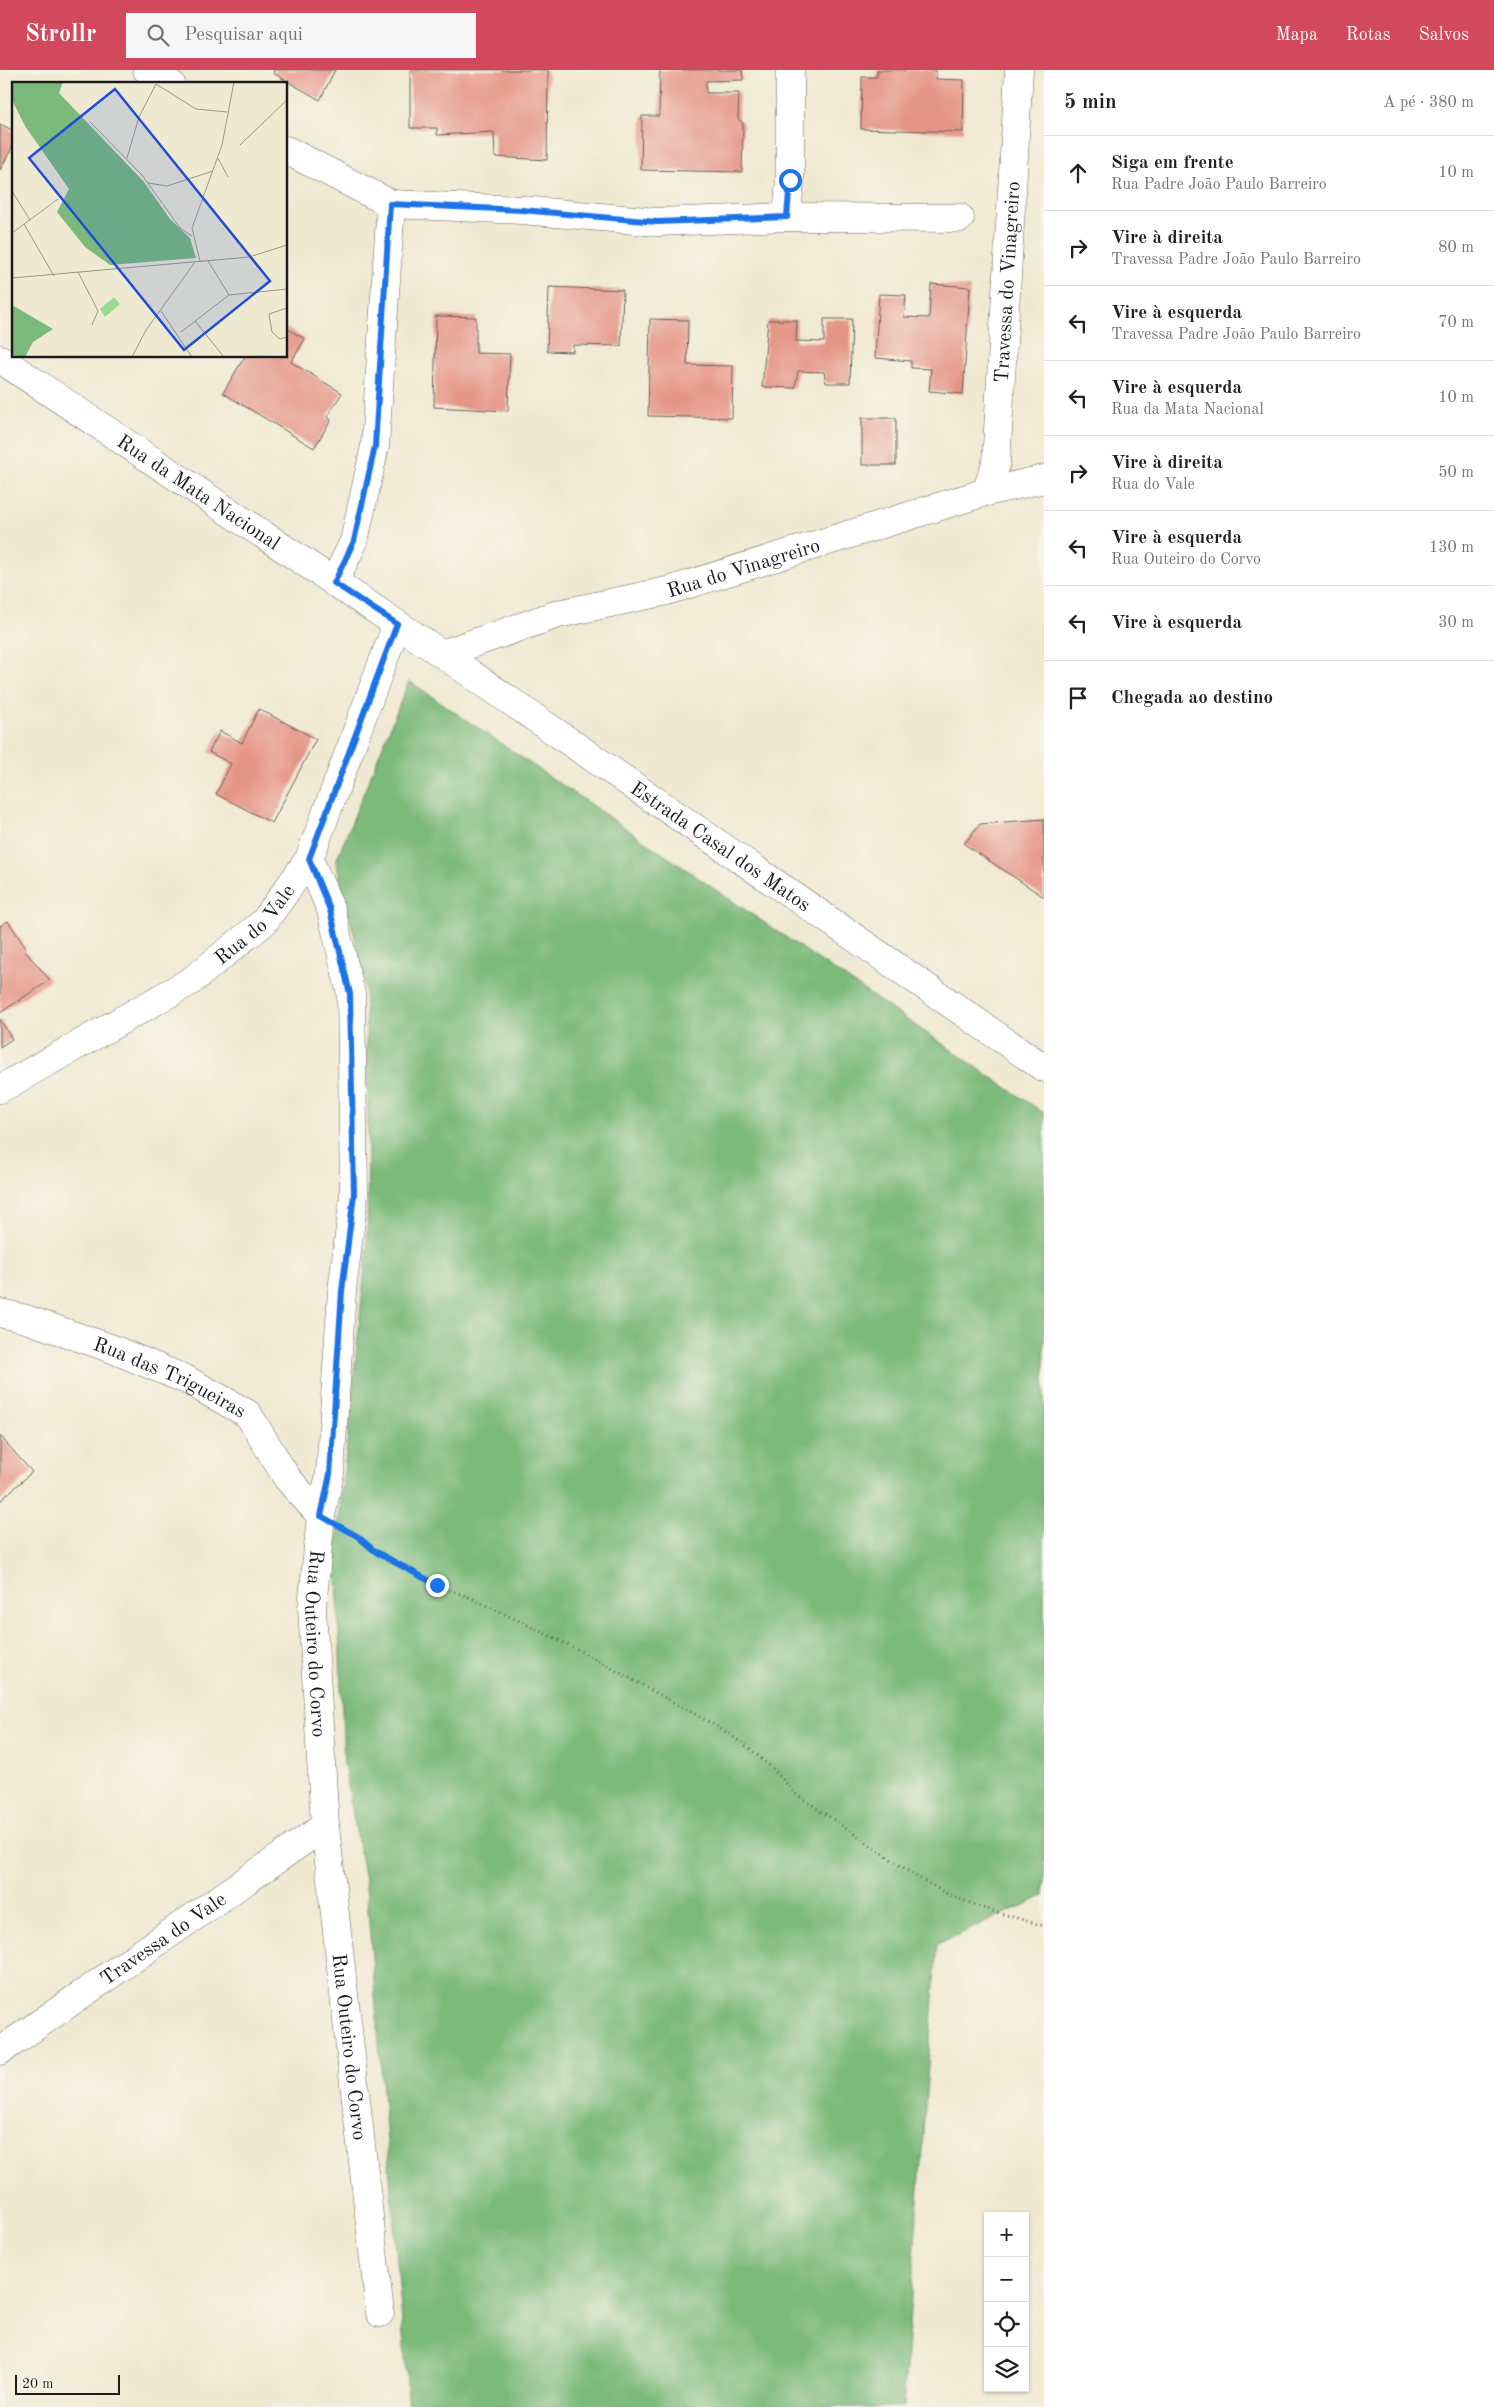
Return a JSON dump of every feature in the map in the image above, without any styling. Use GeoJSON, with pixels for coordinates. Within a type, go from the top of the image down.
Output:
{"type":"FeatureCollection","features":[{"type":"Feature","properties":{"kind":"street"},"geometry":{"type":"LineString","coordinates":[[147,70],[168,82]]}},
{"type":"Feature","properties":{"kind":"street"},"geometry":{"type":"LineString","coordinates":[[787,217],[790,180],[790,70]]}},
{"type":"Feature","properties":{"kind":"street","name":"Travessa do Vinagreiro"},"geometry":{"type":"LineString","coordinates":[[986,492],[996,464],[1019,70]]}},
{"type":"Feature","properties":{"kind":"street"},"geometry":{"type":"LineString","coordinates":[[288,151],[390,204],[522,210],[657,222],[787,217],[960,218]]}},
{"type":"Feature","properties":{"kind":"street"},"geometry":{"type":"LineString","coordinates":[[334,583],[354,541],[375,446],[390,204]]}},
{"type":"Feature","properties":{"kind":"street","name":"Rua da Mata Nacional"},"geometry":{"type":"LineString","coordinates":[[0,359],[397,624]]}},
{"type":"Feature","properties":{"kind":"street","name":"Rua do Vinagreiro"},"geometry":{"type":"LineString","coordinates":[[442,654],[558,614],[667,591],[986,492],[1044,479]]}},
{"type":"Feature","properties":{"kind":"street","name":"Estrada Casal dos Matos"},"geometry":{"type":"LineString","coordinates":[[397,624],[1044,1068]]}},
{"type":"Feature","properties":{"kind":"street","name":"Rua do Vale"},"geometry":{"type":"LineString","coordinates":[[0,1089],[191,981],[264,922],[309,859],[397,624]]}},
{"type":"Feature","properties":{"kind":"street","name":"Rua Outeiro do Corvo"},"geometry":{"type":"LineString","coordinates":[[309,859],[330,910],[350,994],[354,1194],[342,1291],[330,1474],[321,1516],[312,1608],[324,1826],[380,2313]]}},
{"type":"Feature","properties":{"kind":"street","name":"Rua das Trigueiras"},"geometry":{"type":"LineString","coordinates":[[0,1313],[26,1319],[110,1348],[187,1380],[248,1414],[287,1478],[321,1516]]}},
{"type":"Feature","properties":{"kind":"street","name":"Travessa do Vale"},"geometry":{"type":"LineString","coordinates":[[0,2051],[324,1826]]}},
{"type":"Feature","properties":{"kind":"path"},"geometry":{"type":"LineString","coordinates":[[321,1516],[357,1536],[376,1552],[422,1577],[575,1648],[696,1713],[748,1747],[774,1770],[796,1794],[914,1875],[947,1894],[986,1909],[1044,1926]]}},
{"type":"Feature","properties":{"kind":"green space"},"geometry":{"type":"Polygon","coordinates":[[[409,681],[1044,1113],[1044,1896],[937,1944],[903,2407],[409,2407],[366,1886],[344,1765],[336,1550],[367,1248],[368,1126],[365,979],[336,861],[409,681]]]}},
{"type":"Feature","properties":{"kind":"building"},"geometry":{"type":"Polygon","coordinates":[[[274,70],[335,70],[320,100],[273,73],[274,70]]]}},
{"type":"Feature","properties":{"kind":"building"},"geometry":{"type":"Polygon","coordinates":[[[410,70],[548,70],[547,160],[495,157],[494,132],[437,135],[437,128],[410,128],[410,70]]]}},
{"type":"Feature","properties":{"kind":"building"},"geometry":{"type":"Polygon","coordinates":[[[660,70],[742,70],[743,80],[706,81],[706,93],[739,93],[738,119],[743,123],[742,172],[641,170],[642,116],[659,116],[660,70]]]}},
{"type":"Feature","properties":{"kind":"building"},"geometry":{"type":"Polygon","coordinates":[[[877,70],[936,70],[936,79],[964,80],[963,132],[861,129],[862,77],[877,77],[877,70]]]}},
{"type":"Feature","properties":{"kind":"building"},"geometry":{"type":"Polygon","coordinates":[[[0,124],[12,130],[12,148],[0,170],[0,124]]]}},
{"type":"Feature","properties":{"kind":"building"},"geometry":{"type":"Polygon","coordinates":[[[931,284],[970,287],[963,394],[929,391],[931,369],[911,368],[911,361],[875,358],[879,294],[906,295],[904,317],[929,318],[931,284]]]}},
{"type":"Feature","properties":{"kind":"building"},"geometry":{"type":"Polygon","coordinates":[[[549,287],[623,290],[621,346],[573,345],[573,352],[547,351],[549,287]]]}},
{"type":"Feature","properties":{"kind":"building"},"geometry":{"type":"Polygon","coordinates":[[[436,316],[476,317],[476,353],[510,354],[508,411],[434,407],[436,316]]]}},
{"type":"Feature","properties":{"kind":"building"},"geometry":{"type":"Polygon","coordinates":[[[650,319],[688,320],[687,365],[733,366],[732,418],[648,416],[650,319]]]}},
{"type":"Feature","properties":{"kind":"building"},"geometry":{"type":"Polygon","coordinates":[[[824,319],[852,319],[850,383],[826,383],[824,372],[798,371],[795,388],[762,387],[768,320],[797,320],[796,341],[824,342],[824,319]]]}},
{"type":"Feature","properties":{"kind":"building"},"geometry":{"type":"Polygon","coordinates":[[[288,329],[305,339],[291,362],[342,393],[327,417],[331,420],[314,448],[223,393],[244,358],[288,358],[288,329]]]}},
{"type":"Feature","properties":{"kind":"building"},"geometry":{"type":"Polygon","coordinates":[[[862,418],[896,418],[896,465],[862,465],[862,418]]]}},
{"type":"Feature","properties":{"kind":"building"},"geometry":{"type":"Polygon","coordinates":[[[259,709],[316,739],[272,823],[216,794],[231,764],[209,752],[220,731],[242,743],[259,709]]]}},
{"type":"Feature","properties":{"kind":"building"},"geometry":{"type":"Polygon","coordinates":[[[1044,819],[1044,897],[964,844],[980,824],[1044,819]]]}},
{"type":"Feature","properties":{"kind":"building"},"geometry":{"type":"Polygon","coordinates":[[[8,921],[26,948],[24,950],[50,980],[0,1013],[0,926],[8,921]]]}},
{"type":"Feature","properties":{"kind":"building"},"geometry":{"type":"Polygon","coordinates":[[[0,1019],[12,1039],[0,1047],[0,1019]]]}},
{"type":"Feature","properties":{"kind":"building"},"geometry":{"type":"Polygon","coordinates":[[[0,1436],[32,1472],[0,1501],[0,1436]]]}},
{"type":"Feature","properties":{"kind":"route"},"geometry":{"type":"LineString","coordinates":[[437,1585],[376,1552],[357,1536],[321,1516],[330,1474],[342,1291],[354,1194],[350,994],[330,910],[309,859],[397,624],[334,583],[354,541],[375,446],[390,204],[522,210],[657,222],[787,217],[790,180]]}}]}
